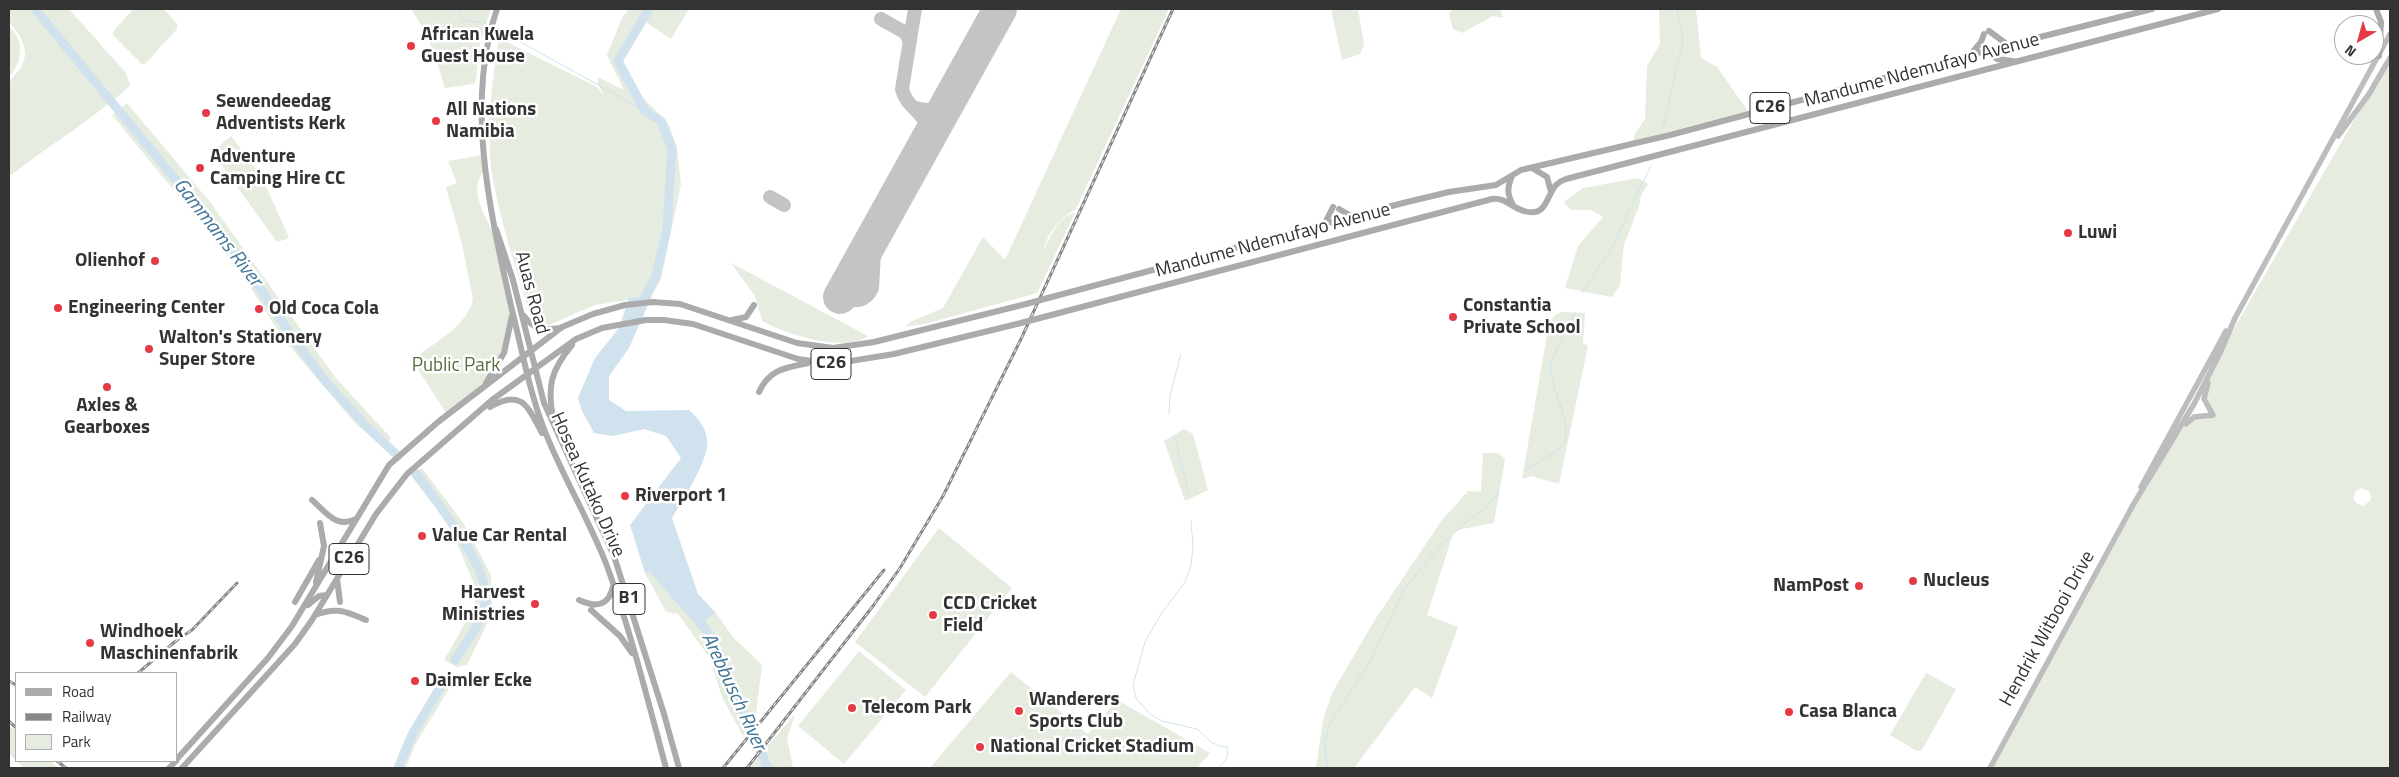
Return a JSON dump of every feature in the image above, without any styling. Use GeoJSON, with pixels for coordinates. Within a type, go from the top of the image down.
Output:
{"type":"FeatureCollection","features":[{"type":"Feature","properties":{"kind":"main road","name":"Auas Road"},"geometry":{"type":"LineString","coordinates":[[497,9],[487,51],[482,132],[485,169],[496,238],[522,358]]}},
{"type":"Feature","properties":{"kind":"main road","name":"Mandume Ndemufayo Avenue"},"geometry":{"type":"LineString","coordinates":[[728,320],[798,343],[833,348],[859,345],[1026,304],[1353,216],[1449,192],[1496,185],[1521,170],[1670,135],[2008,44],[2152,9]]}},
{"type":"Feature","properties":{"kind":"main road","name":"Mandume Ndemufayo Avenue"},"geometry":{"type":"LineString","coordinates":[[811,362],[832,364],[877,358],[1017,324],[1497,198],[1523,211],[1534,212],[1544,207],[1556,185],[1566,178],[1974,74],[2218,9]]}},
{"type":"Feature","properties":{"kind":"main road"},"geometry":{"type":"LineString","coordinates":[[1969,56],[1981,42],[1986,32],[2008,44]]}},
{"type":"Feature","properties":{"kind":"main road","name":"Hendrik Witbooi Drive"},"geometry":{"type":"LineString","coordinates":[[2384,46],[2390,34]]}},
{"type":"Feature","properties":{"kind":"main road"},"geometry":{"type":"LineString","coordinates":[[1990,50],[1993,58]]}},
{"type":"Feature","properties":{"kind":"main road"},"geometry":{"type":"LineString","coordinates":[[1993,58],[2008,61],[2022,60]]}},
{"type":"Feature","properties":{"kind":"main road"},"geometry":{"type":"LineString","coordinates":[[1974,74],[1986,66],[1993,58]]}},
{"type":"Feature","properties":{"kind":"main road","name":"Hendrik Witbooi Drive"},"geometry":{"type":"LineString","coordinates":[[2328,150],[2369,94],[2390,58]]}},
{"type":"Feature","properties":{"kind":"main road","name":"Hendrik Witbooi Drive"},"geometry":{"type":"LineString","coordinates":[[2133,505],[2134,498],[2374,65]]}},
{"type":"Feature","properties":{"kind":"main road"},"geometry":{"type":"LineString","coordinates":[[1531,168],[1547,177],[1552,192]]}},
{"type":"Feature","properties":{"kind":"main road"},"geometry":{"type":"LineString","coordinates":[[1512,176],[1508,186],[1508,196],[1513,205]]}},
{"type":"Feature","properties":{"kind":"main road"},"geometry":{"type":"LineString","coordinates":[[1324,225],[1336,208],[1353,216]]}},
{"type":"Feature","properties":{"kind":"main road","name":"Auas Road"},"geometry":{"type":"LineString","coordinates":[[495,226],[522,313],[535,368]]}},
{"type":"Feature","properties":{"kind":"main road","name":"C26"},"geometry":{"type":"LineString","coordinates":[[178,759],[268,658],[305,607],[390,465],[477,393],[562,327],[593,314],[625,305],[653,302],[690,306],[728,320]]}},
{"type":"Feature","properties":{"kind":"main road"},"geometry":{"type":"LineString","coordinates":[[728,320],[746,317],[754,305]]}},
{"type":"Feature","properties":{"kind":"main road"},"geometry":{"type":"LineString","coordinates":[[477,393],[496,370],[504,353],[513,313]]}},
{"type":"Feature","properties":{"kind":"main road"},"geometry":{"type":"LineString","coordinates":[[522,313],[533,327],[541,330],[562,327]]}},
{"type":"Feature","properties":{"kind":"main road","name":"Hendrik Witbooi Drive"},"geometry":{"type":"LineString","coordinates":[[1990,768],[2133,505],[2166,454],[2221,351],[2235,318]]}},
{"type":"Feature","properties":{"kind":"main road","name":"C26"},"geometry":{"type":"LineString","coordinates":[[182,768],[288,656],[383,504],[407,474],[526,375],[576,339],[590,332],[646,320],[693,324],[811,362]]}},
{"type":"Feature","properties":{"kind":"main road"},"geometry":{"type":"LineString","coordinates":[[559,439],[549,392],[554,372],[561,358],[576,339]]}},
{"type":"Feature","properties":{"kind":"main road"},"geometry":{"type":"LineString","coordinates":[[2166,454],[2189,420],[2200,415],[2213,415],[2204,399],[2221,351]]}},
{"type":"Feature","properties":{"kind":"main road","name":"Hosea Kutako Drive"},"geometry":{"type":"LineString","coordinates":[[522,358],[543,427],[598,544],[614,586],[666,768]]}},
{"type":"Feature","properties":{"kind":"main road"},"geometry":{"type":"LineString","coordinates":[[759,392],[765,380],[777,372],[811,362]]}},
{"type":"Feature","properties":{"kind":"main road","name":"Hosea Kutako Drive"},"geometry":{"type":"LineString","coordinates":[[535,368],[544,403],[559,439],[614,556],[664,714],[678,768]]}},
{"type":"Feature","properties":{"kind":"main road"},"geometry":{"type":"LineString","coordinates":[[480,412],[503,399],[514,399],[525,405],[567,481]]}},
{"type":"Feature","properties":{"kind":"main road"},"geometry":{"type":"LineString","coordinates":[[312,500],[336,522],[346,523],[356,519]]}},
{"type":"Feature","properties":{"kind":"main road"},"geometry":{"type":"LineString","coordinates":[[315,588],[324,540],[320,523]]}},
{"type":"Feature","properties":{"kind":"main road"},"geometry":{"type":"LineString","coordinates":[[295,602],[323,552]]}},
{"type":"Feature","properties":{"kind":"main road"},"geometry":{"type":"LineString","coordinates":[[337,579],[340,602]]}},
{"type":"Feature","properties":{"kind":"main road"},"geometry":{"type":"LineString","coordinates":[[579,600],[594,606],[605,603],[614,586]]}},
{"type":"Feature","properties":{"kind":"main road"},"geometry":{"type":"LineString","coordinates":[[305,607],[319,596],[327,595]]}},
{"type":"Feature","properties":{"kind":"main road"},"geometry":{"type":"LineString","coordinates":[[315,615],[337,609],[366,620]]}},
{"type":"Feature","properties":{"kind":"main road"},"geometry":{"type":"LineString","coordinates":[[592,610],[620,636],[636,660]]}},
{"type":"Feature","properties":{"kind":"main road"},"geometry":{"type":"LineString","coordinates":[[268,658],[280,652],[288,656]]}},
{"type":"Feature","properties":{"kind":"green space"},"geometry":{"type":"Polygon","coordinates":[[[9,9],[69,9],[126,73],[130,86],[101,110],[11,175],[9,173],[9,82],[22,66],[25,56],[24,45],[18,33],[9,22],[9,9]]]}},
{"type":"Feature","properties":{"kind":"green space"},"geometry":{"type":"Polygon","coordinates":[[[133,9],[164,9],[177,24],[177,29],[145,64],[142,64],[113,35],[113,32],[133,9]]]}},
{"type":"Feature","properties":{"kind":"green space"},"geometry":{"type":"Polygon","coordinates":[[[411,9],[491,9],[479,47],[474,84],[445,88],[427,37],[411,9]]]}},
{"type":"Feature","properties":{"kind":"green space"},"geometry":{"type":"Polygon","coordinates":[[[629,9],[689,9],[671,39],[644,21],[620,60],[637,92],[668,123],[677,147],[681,184],[661,279],[652,296],[595,305],[549,325],[536,322],[529,311],[509,246],[493,179],[490,144],[490,108],[499,38],[597,87],[605,97],[598,84],[598,77],[624,90],[607,55],[622,18],[629,9]]]}},
{"type":"Feature","properties":{"kind":"green space"},"geometry":{"type":"Polygon","coordinates":[[[1121,9],[1169,9],[1076,209],[1063,218],[1075,213],[1037,293],[925,324],[904,327],[912,321],[943,308],[983,237],[1005,260],[1121,9]],[[1063,218],[1051,232],[1043,252],[1051,234],[1063,218]]]}},
{"type":"Feature","properties":{"kind":"green space"},"geometry":{"type":"Polygon","coordinates":[[[1331,9],[1358,9],[1364,44],[1360,54],[1342,60],[1331,9]]]}},
{"type":"Feature","properties":{"kind":"green space"},"geometry":{"type":"Polygon","coordinates":[[[1453,9],[1500,9],[1503,18],[1493,16],[1462,33],[1453,29],[1449,14],[1453,9]]]}},
{"type":"Feature","properties":{"kind":"green space"},"geometry":{"type":"Polygon","coordinates":[[[1659,9],[1696,9],[1701,58],[1717,67],[1748,111],[1633,141],[1636,132],[1645,119],[1647,66],[1660,44],[1659,9]]]}},
{"type":"Feature","properties":{"kind":"green space"},"geometry":{"type":"Polygon","coordinates":[[[9,26],[18,38],[20,52],[17,65],[9,77],[9,26]]]}},
{"type":"Feature","properties":{"kind":"green space"},"geometry":{"type":"Polygon","coordinates":[[[2390,58],[2390,768],[1990,768],[2133,505],[2187,422],[2212,415],[2206,399],[2206,391],[2221,351],[2390,58]],[[2361,488],[2356,491],[2353,498],[2356,503],[2363,506],[2370,501],[2369,491],[2361,488]]]}},
{"type":"Feature","properties":{"kind":"green space"},"geometry":{"type":"Polygon","coordinates":[[[127,103],[210,202],[335,377],[391,438],[384,447],[355,423],[282,337],[240,271],[112,115],[127,103]]]}},
{"type":"Feature","properties":{"kind":"green space"},"geometry":{"type":"Polygon","coordinates":[[[231,136],[261,175],[289,238],[277,242],[217,159],[216,149],[231,136]]]}},
{"type":"Feature","properties":{"kind":"green space","name":"Public Park"},"geometry":{"type":"Polygon","coordinates":[[[483,155],[485,169],[477,186],[478,195],[500,253],[512,306],[512,321],[506,342],[478,392],[448,416],[412,360],[448,334],[470,309],[473,299],[462,244],[446,187],[457,183],[448,161],[483,155]]]}},
{"type":"Feature","properties":{"kind":"green space"},"geometry":{"type":"Polygon","coordinates":[[[1638,178],[1648,184],[1641,196],[1624,245],[1620,285],[1612,297],[1565,288],[1578,246],[1603,217],[1591,210],[1571,210],[1564,202],[1583,188],[1638,178]]]}},
{"type":"Feature","properties":{"kind":"green space"},"geometry":{"type":"Polygon","coordinates":[[[731,263],[868,336],[857,341],[845,343],[815,340],[785,331],[762,321],[755,296],[731,263]]]}},
{"type":"Feature","properties":{"kind":"green space"},"geometry":{"type":"Polygon","coordinates":[[[1562,312],[1585,313],[1583,343],[1588,346],[1559,484],[1531,476],[1522,479],[1549,323],[1555,315],[1562,312]]]}},
{"type":"Feature","properties":{"kind":"green space"},"geometry":{"type":"Polygon","coordinates":[[[1184,429],[1193,434],[1208,490],[1185,501],[1164,441],[1184,429]]]}},
{"type":"Feature","properties":{"kind":"green space"},"geometry":{"type":"Polygon","coordinates":[[[1483,453],[1499,453],[1505,459],[1494,523],[1457,530],[1453,534],[1427,615],[1458,627],[1432,698],[1415,687],[1354,768],[1316,768],[1323,720],[1332,693],[1376,618],[1442,520],[1468,491],[1481,492],[1483,453]]]}},
{"type":"Feature","properties":{"kind":"green space"},"geometry":{"type":"Polygon","coordinates":[[[422,468],[464,524],[491,575],[492,605],[486,626],[467,665],[457,667],[444,660],[475,606],[474,584],[449,524],[411,476],[422,468]]]}},
{"type":"Feature","properties":{"kind":"green space","name":"CCD Cricket Field"},"geometry":{"type":"Polygon","coordinates":[[[939,528],[1012,588],[925,697],[855,642],[939,528]]]}},
{"type":"Feature","properties":{"kind":"green space"},"geometry":{"type":"Polygon","coordinates":[[[653,569],[702,625],[715,612],[733,637],[762,665],[755,721],[743,736],[723,699],[709,657],[678,614],[666,612],[645,573],[653,569]]]}},
{"type":"Feature","properties":{"kind":"green space","name":"Telecom Park"},"geometry":{"type":"Polygon","coordinates":[[[859,651],[906,690],[844,764],[798,726],[859,651]]]}},
{"type":"Feature","properties":{"kind":"green space","name":"Wanderers Sports Club"},"geometry":{"type":"Polygon","coordinates":[[[1011,672],[1088,734],[1117,700],[1210,753],[1197,768],[930,768],[1011,672]]]}},
{"type":"Feature","properties":{"kind":"green space"},"geometry":{"type":"Polygon","coordinates":[[[1926,673],[1956,689],[1922,750],[1917,751],[1890,735],[1926,673]]]}},
{"type":"Feature","properties":{"kind":"green space"},"geometry":{"type":"Polygon","coordinates":[[[439,674],[452,684],[415,745],[406,768],[396,768],[402,745],[439,683],[439,674]]]}},
{"type":"Feature","properties":{"kind":"green space"},"geometry":{"type":"Polygon","coordinates":[[[795,714],[787,738],[793,768],[749,768],[795,714]]]}},
{"type":"Feature","properties":{"kind":"green space"},"geometry":{"type":"Polygon","coordinates":[[[9,725],[15,731],[15,759],[9,754],[9,725]]]}},
{"type":"Feature","properties":{"kind":"green space"},"geometry":{"type":"Polygon","coordinates":[[[18,762],[51,762],[58,768],[24,768],[18,762]]]}},
{"type":"Feature","properties":{"kind":"water"},"geometry":{"type":"Polygon","coordinates":[[[652,296],[629,348],[609,376],[609,400],[626,411],[689,410],[705,430],[707,447],[705,457],[695,479],[672,518],[698,594],[715,612],[702,625],[654,569],[645,573],[630,525],[681,458],[666,436],[644,429],[613,436],[594,433],[582,411],[578,398],[595,358],[619,328],[629,298],[652,296]]]}},
{"type":"Feature","properties":{"kind":"waterway","name":"Gammams River"},"geometry":{"type":"LineString","coordinates":[[35,9],[237,254],[295,341],[326,382],[367,427],[398,456]]}},
{"type":"Feature","properties":{"kind":"waterway"},"geometry":{"type":"LineString","coordinates":[[457,9],[464,20],[486,23]]}},
{"type":"Feature","properties":{"kind":"waterway","name":"Arebbusch River"},"geometry":{"type":"LineString","coordinates":[[640,307],[656,276],[667,228],[672,149],[661,121],[645,111],[618,61],[649,9]]}},
{"type":"Feature","properties":{"kind":"waterway"},"geometry":{"type":"LineString","coordinates":[[1663,128],[1683,40],[1677,9]]}},
{"type":"Feature","properties":{"kind":"waterway"},"geometry":{"type":"LineString","coordinates":[[519,41],[645,111]]}},
{"type":"Feature","properties":{"kind":"waterway"},"geometry":{"type":"LineString","coordinates":[[1582,293],[1612,247],[1651,166]]}},
{"type":"Feature","properties":{"kind":"waterway"},"geometry":{"type":"LineString","coordinates":[[1525,470],[1556,451],[1563,444],[1566,436],[1564,418],[1554,387],[1551,369],[1557,348],[1575,313]]}},
{"type":"Feature","properties":{"kind":"waterway"},"geometry":{"type":"LineString","coordinates":[[1169,414],[1170,395],[1181,354]]}},
{"type":"Feature","properties":{"kind":"waterway"},"geometry":{"type":"LineString","coordinates":[[1175,438],[1189,495]]}},
{"type":"Feature","properties":{"kind":"waterway","name":"Gammams River"},"geometry":{"type":"LineString","coordinates":[[415,472],[459,534],[470,552],[485,586],[486,599],[481,616],[455,660]]}},
{"type":"Feature","properties":{"kind":"waterway"},"geometry":{"type":"LineString","coordinates":[[1327,768],[1325,742],[1329,725],[1371,660],[1404,589],[1442,544],[1470,519],[1484,510],[1499,492]]}},
{"type":"Feature","properties":{"kind":"waterway"},"geometry":{"type":"LineString","coordinates":[[1191,521],[1193,546],[1191,565],[1185,582],[1161,614],[1145,642],[1133,685],[1136,698],[1150,714],[1162,721],[1197,729],[1211,742],[1227,747],[1228,754],[1226,759],[1218,768]]}},
{"type":"Feature","properties":{"kind":"waterway","name":"Arebbusch River"},"geometry":{"type":"LineString","coordinates":[[652,557],[653,569],[709,633],[768,768]]}},
{"type":"Feature","properties":{"kind":"waterway","name":"Gammams River"},"geometry":{"type":"LineString","coordinates":[[398,768],[414,731],[441,686]]}},
{"type":"Feature","properties":{"kind":"taxiway"},"geometry":{"type":"LineString","coordinates":[[915,9],[902,89],[909,103],[926,124],[926,142]]}},
{"type":"Feature","properties":{"kind":"taxiway"},"geometry":{"type":"LineString","coordinates":[[881,19],[906,33],[909,40]]}},
{"type":"Feature","properties":{"kind":"taxiway"},"geometry":{"type":"LineString","coordinates":[[915,108],[932,109],[948,101]]}},
{"type":"Feature","properties":{"kind":"taxiway"},"geometry":{"type":"LineString","coordinates":[[770,197],[784,205]]}},
{"type":"Feature","properties":{"kind":"taxiway"},"geometry":{"type":"LineString","coordinates":[[843,292],[853,300],[860,300],[867,296],[872,288],[875,235]]}},
{"type":"Feature","properties":{"kind":"runway"},"geometry":{"type":"LineString","coordinates":[[840,297],[1000,9]]}},
{"type":"Feature","properties":{"kind":"railway"},"geometry":{"type":"LineString","coordinates":[[747,768],[873,606],[900,568],[943,496],[1021,339],[1173,9]]}},
{"type":"Feature","properties":{"kind":"railway"},"geometry":{"type":"LineString","coordinates":[[723,768],[884,570]]}},
{"type":"Feature","properties":{"kind":"railway"},"geometry":{"type":"LineString","coordinates":[[139,672],[177,640],[192,630],[237,583]]}},
{"type":"Feature","properties":{"kind":"railway"},"geometry":{"type":"LineString","coordinates":[[9,681],[15,684]]}},
{"type":"Feature","properties":{"kind":"railway"},"geometry":{"type":"LineString","coordinates":[[9,721],[15,727]]}},
{"type":"Feature","properties":{"kind":"railway"},"geometry":{"type":"LineString","coordinates":[[58,762],[66,768]]}},
{"type":"Feature","properties":{"kind":"place","name":"African Kwela Guest House"},"geometry":{"type":"Point","coordinates":[411,46]}},
{"type":"Feature","properties":{"kind":"place","name":"Sewendeedag Adventists Kerk"},"geometry":{"type":"Point","coordinates":[206,113]}},
{"type":"Feature","properties":{"kind":"place","name":"All Nations Namibia"},"geometry":{"type":"Point","coordinates":[436,121]}},
{"type":"Feature","properties":{"kind":"place","name":"Adventure Camping Hire CC"},"geometry":{"type":"Point","coordinates":[200,168]}},
{"type":"Feature","properties":{"kind":"place","name":"Luwi"},"geometry":{"type":"Point","coordinates":[2068,233]}},
{"type":"Feature","properties":{"kind":"place","name":"Olienhof"},"geometry":{"type":"Point","coordinates":[155,261]}},
{"type":"Feature","properties":{"kind":"place","name":"Engineering Center"},"geometry":{"type":"Point","coordinates":[58,308]}},
{"type":"Feature","properties":{"kind":"place","name":"Old Coca Cola"},"geometry":{"type":"Point","coordinates":[259,309]}},
{"type":"Feature","properties":{"kind":"place","name":"Constantia Private School"},"geometry":{"type":"Point","coordinates":[1453,317]}},
{"type":"Feature","properties":{"kind":"place","name":"Walton's Stationery Super Store"},"geometry":{"type":"Point","coordinates":[149,349]}},
{"type":"Feature","properties":{"kind":"place","name":"Axles & Gearboxes"},"geometry":{"type":"Point","coordinates":[107,387]}},
{"type":"Feature","properties":{"kind":"place","name":"Riverport 1"},"geometry":{"type":"Point","coordinates":[625,496]}},
{"type":"Feature","properties":{"kind":"place","name":"Value Car Rental"},"geometry":{"type":"Point","coordinates":[422,536]}},
{"type":"Feature","properties":{"kind":"place","name":"Nucleus"},"geometry":{"type":"Point","coordinates":[1913,581]}},
{"type":"Feature","properties":{"kind":"place","name":"NamPost"},"geometry":{"type":"Point","coordinates":[1859,586]}},
{"type":"Feature","properties":{"kind":"place","name":"Harvest Ministries"},"geometry":{"type":"Point","coordinates":[535,604]}},
{"type":"Feature","properties":{"kind":"place","name":"CCD Cricket Field"},"geometry":{"type":"Point","coordinates":[933,615]}},
{"type":"Feature","properties":{"kind":"place","name":"Windhoek Maschinenfabrik"},"geometry":{"type":"Point","coordinates":[90,643]}},
{"type":"Feature","properties":{"kind":"place","name":"Daimler Ecke"},"geometry":{"type":"Point","coordinates":[415,681]}},
{"type":"Feature","properties":{"kind":"place","name":"Telecom Park"},"geometry":{"type":"Point","coordinates":[852,708]}},
{"type":"Feature","properties":{"kind":"place","name":"Wanderers Sports Club"},"geometry":{"type":"Point","coordinates":[1019,711]}},
{"type":"Feature","properties":{"kind":"place","name":"Casa Blanca"},"geometry":{"type":"Point","coordinates":[1789,712]}},
{"type":"Feature","properties":{"kind":"place","name":"National Cricket Stadium"},"geometry":{"type":"Point","coordinates":[980,747]}}]}
